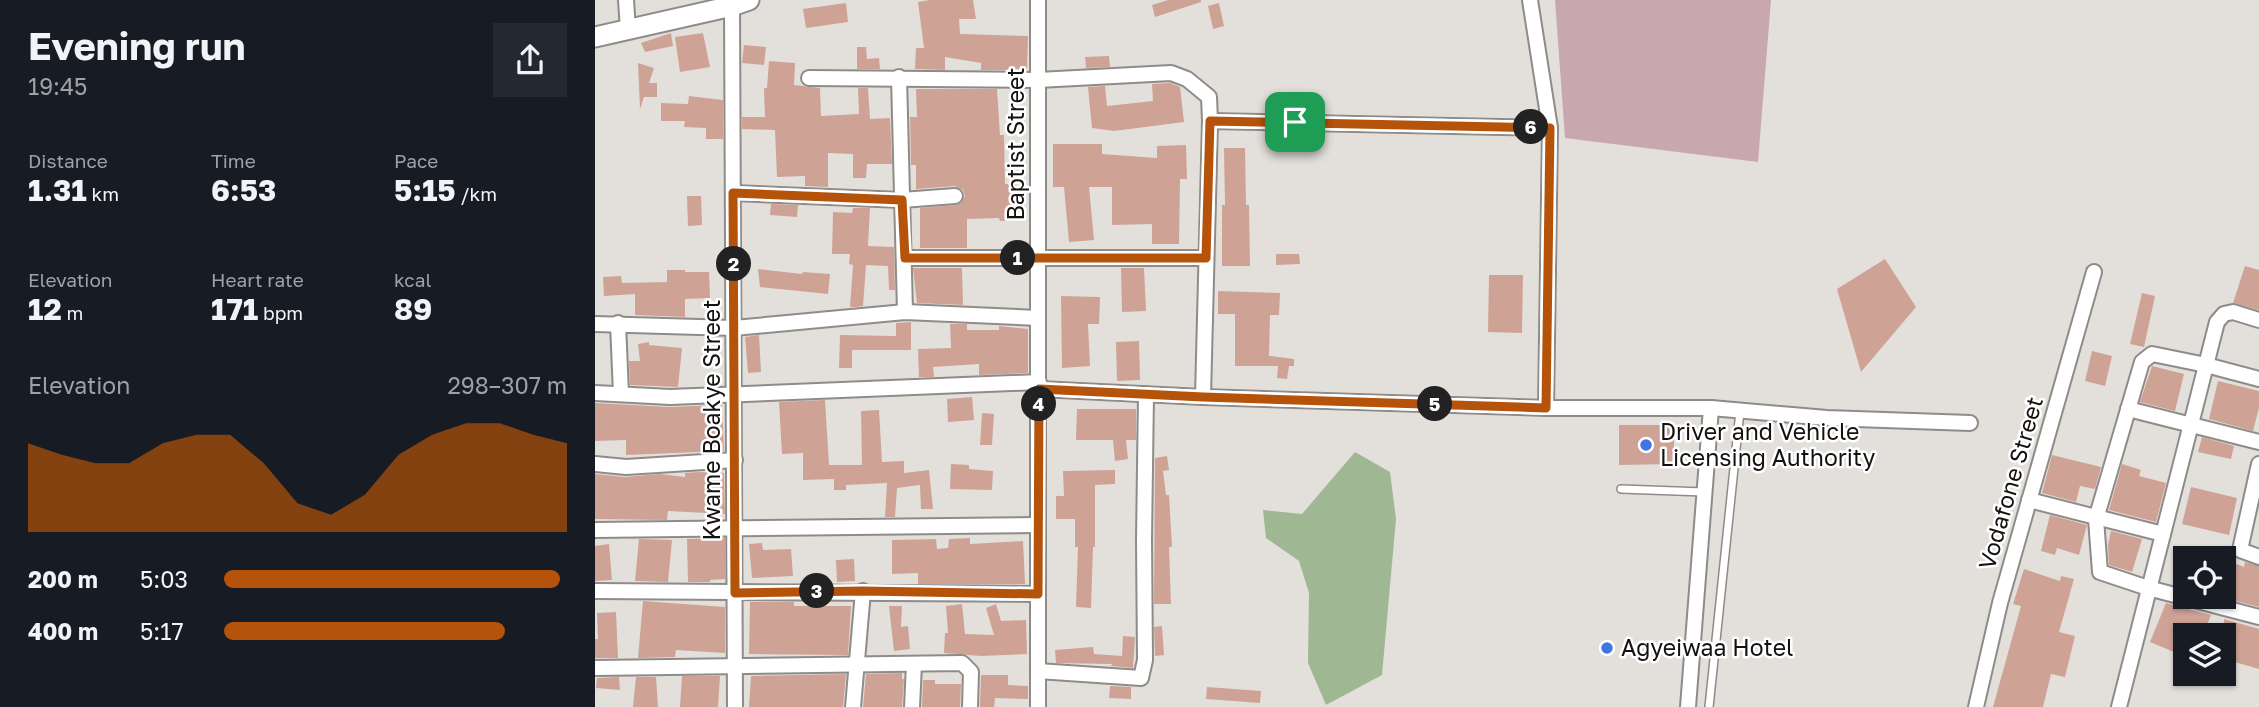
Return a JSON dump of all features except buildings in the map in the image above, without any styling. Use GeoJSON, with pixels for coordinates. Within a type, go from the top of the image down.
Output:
{"type":"FeatureCollection","features":[{"type":"Feature","properties":{"kind":"street"},"geometry":{"type":"LineString","coordinates":[[626,0],[628,30]]}},
{"type":"Feature","properties":{"kind":"street","name":"Baptist Street"},"geometry":{"type":"LineString","coordinates":[[1038,0],[1038,707]]}},
{"type":"Feature","properties":{"kind":"street"},"geometry":{"type":"LineString","coordinates":[[1530,0],[1550,128],[1546,408]]}},
{"type":"Feature","properties":{"kind":"street"},"geometry":{"type":"LineString","coordinates":[[595,37],[740,3]]}},
{"type":"Feature","properties":{"kind":"street","name":"Kwame Boakye Street"},"geometry":{"type":"LineString","coordinates":[[735,707],[733,193],[740,3]]}},
{"type":"Feature","properties":{"kind":"street"},"geometry":{"type":"LineString","coordinates":[[809,78],[1038,80],[1171,73],[1187,79],[1209,97],[1203,397]]}},
{"type":"Feature","properties":{"kind":"street"},"geometry":{"type":"LineString","coordinates":[[899,78],[905,312]]}},
{"type":"Feature","properties":{"kind":"street"},"geometry":{"type":"LineString","coordinates":[[1210,121],[1550,128]]}},
{"type":"Feature","properties":{"kind":"street"},"geometry":{"type":"LineString","coordinates":[[733,193],[902,200],[955,197]]}},
{"type":"Feature","properties":{"kind":"street"},"geometry":{"type":"LineString","coordinates":[[905,258],[1206,258]]}},
{"type":"Feature","properties":{"kind":"street","name":"Vodafone Street"},"geometry":{"type":"LineString","coordinates":[[1976,707],[2000,603],[2094,272]]}},
{"type":"Feature","properties":{"kind":"street"},"geometry":{"type":"LineString","coordinates":[[595,324],[734,328],[905,312],[1038,318]]}},
{"type":"Feature","properties":{"kind":"street"},"geometry":{"type":"LineString","coordinates":[[2119,707],[2217,322],[2224,314],[2233,312],[2259,320]]}},
{"type":"Feature","properties":{"kind":"street"},"geometry":{"type":"LineString","coordinates":[[618,323],[621,394]]}},
{"type":"Feature","properties":{"kind":"street"},"geometry":{"type":"LineString","coordinates":[[2259,379],[2152,354],[2142,362],[2096,519],[2100,572],[2148,589],[2259,617]]}},
{"type":"Feature","properties":{"kind":"street"},"geometry":{"type":"LineString","coordinates":[[595,393],[670,397],[1039,386],[1203,397],[1546,408],[1711,408],[1827,418],[1970,423]]}},
{"type":"Feature","properties":{"kind":"street"},"geometry":{"type":"LineString","coordinates":[[1038,671],[1142,678],[1145,660],[1146,394]]}},
{"type":"Feature","properties":{"kind":"street"},"geometry":{"type":"LineString","coordinates":[[1688,707],[1711,408]]}},
{"type":"Feature","properties":{"kind":"street"},"geometry":{"type":"LineString","coordinates":[[2128,409],[2259,442]]}},
{"type":"Feature","properties":{"kind":"street"},"geometry":{"type":"LineString","coordinates":[[595,464],[627,467],[735,460]]}},
{"type":"Feature","properties":{"kind":"street"},"geometry":{"type":"LineString","coordinates":[[2259,464],[2240,550],[2259,557]]}},
{"type":"Feature","properties":{"kind":"street"},"geometry":{"type":"LineString","coordinates":[[2029,500],[2164,534]]}},
{"type":"Feature","properties":{"kind":"street"},"geometry":{"type":"LineString","coordinates":[[595,530],[1038,525]]}},
{"type":"Feature","properties":{"kind":"street"},"geometry":{"type":"LineString","coordinates":[[595,591],[1038,594]]}},
{"type":"Feature","properties":{"kind":"street"},"geometry":{"type":"LineString","coordinates":[[853,707],[863,591]]}},
{"type":"Feature","properties":{"kind":"street"},"geometry":{"type":"LineString","coordinates":[[595,668],[962,663],[971,672],[970,707]]}},
{"type":"Feature","properties":{"kind":"street"},"geometry":{"type":"LineString","coordinates":[[912,707],[914,664]]}},
{"type":"Feature","properties":{"kind":"lane"},"geometry":{"type":"LineString","coordinates":[[1709,707],[1739,411]]}},
{"type":"Feature","properties":{"kind":"lane"},"geometry":{"type":"LineString","coordinates":[[1621,489],[1705,492]]}},
{"type":"Feature","properties":{"kind":"shaded area"},"geometry":{"type":"Polygon","coordinates":[[[1555,0],[1771,0],[1758,162],[1565,138],[1555,0]]]}},
{"type":"Feature","properties":{"kind":"shaded area"},"geometry":{"type":"Polygon","coordinates":[[[1355,452],[1390,472],[1396,519],[1382,675],[1326,705],[1308,663],[1309,593],[1299,561],[1266,538],[1263,510],[1302,514],[1355,452]]]}},
{"type":"Feature","properties":{"kind":"place","name":"Driver and Vehicle Licensing Authority"},"geometry":{"type":"Point","coordinates":[1646,445]}},
{"type":"Feature","properties":{"kind":"place","name":"Agyeiwaa Hotel"},"geometry":{"type":"Point","coordinates":[1607,648]}},
{"type":"Feature","properties":{"kind":"route"},"geometry":{"type":"LineString","coordinates":[[1210,121],[1295,122],[1550,128],[1546,408],[1039,389],[1038,594],[863,591],[735,593],[733,193],[902,200],[905,258],[1206,258],[1210,121]]}}]}
